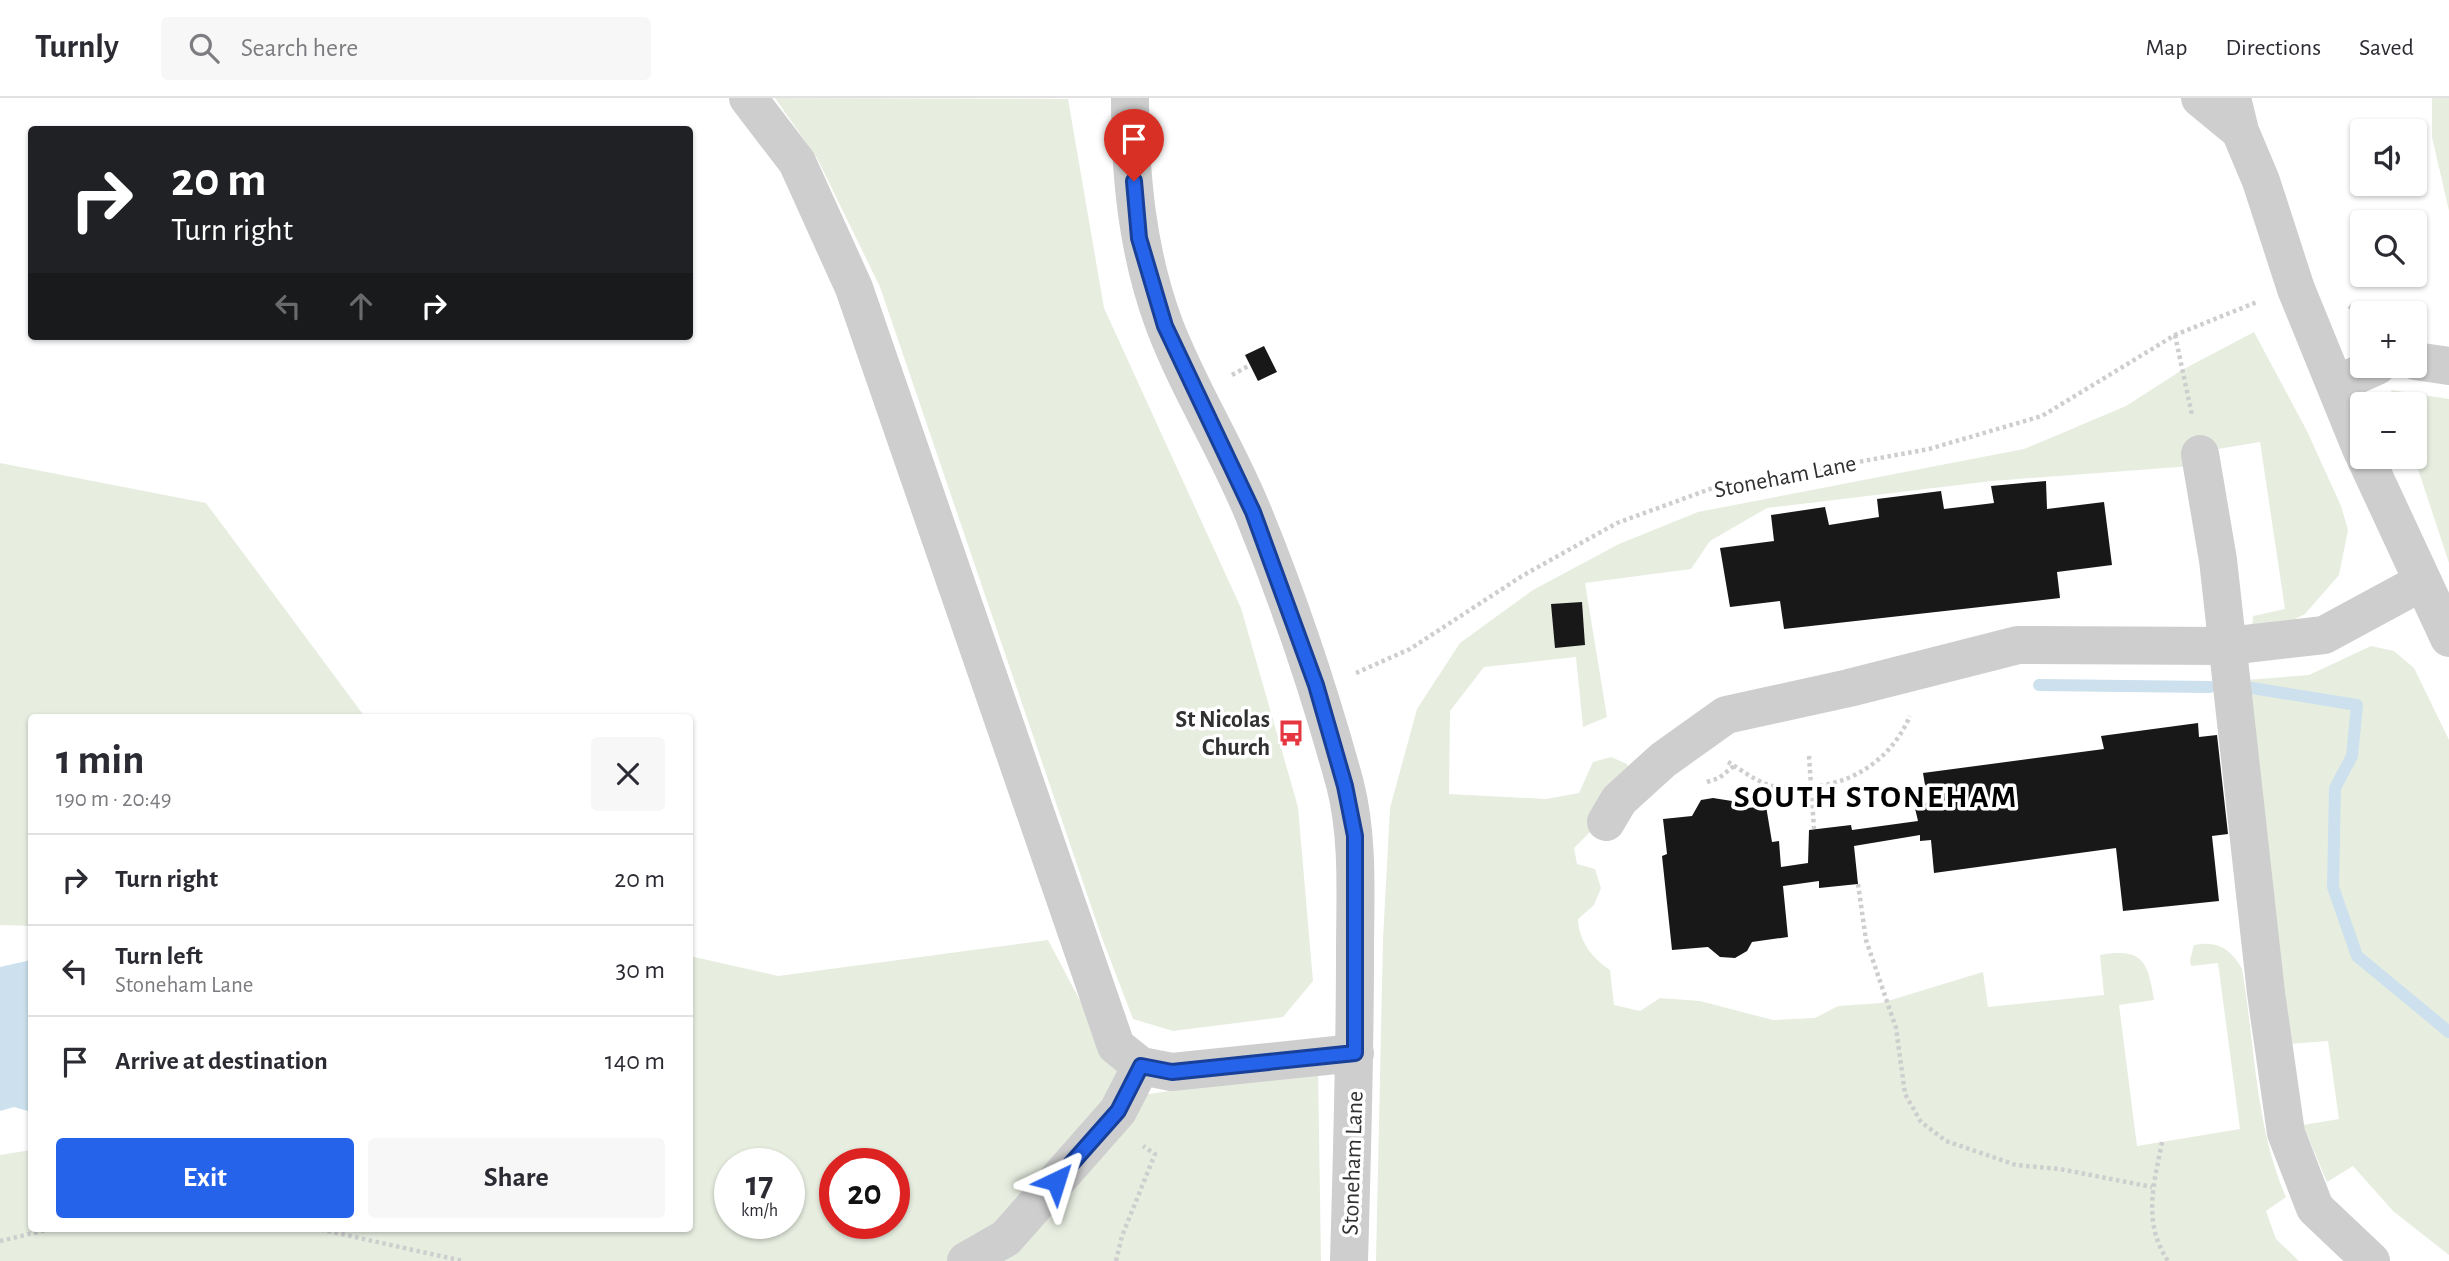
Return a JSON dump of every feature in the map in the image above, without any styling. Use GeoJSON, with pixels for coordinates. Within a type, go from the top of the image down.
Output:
{"type":"FeatureCollection","features":[{"type":"Feature","properties":{"kind":"street"},"geometry":{"type":"LineString","coordinates":[[748,98],[797,162],[854,288],[1116,1046],[1141,1066],[1172,1072],[1355,1053]]}},
{"type":"Feature","properties":{"kind":"street","name":"Stoneham Lane"},"geometry":{"type":"LineString","coordinates":[[1130,98],[1139,238],[1157,304],[1181,363],[1253,512],[1316,685],[1345,786],[1355,836],[1355,1053],[1349,1261]]}},
{"type":"Feature","properties":{"kind":"street"},"geometry":{"type":"LineString","coordinates":[[2200,98],[2236,115],[2265,191],[2296,289],[2350,422]]}},
{"type":"Feature","properties":{"kind":"street"},"geometry":{"type":"LineString","coordinates":[[2427,363],[2449,366]]}},
{"type":"Feature","properties":{"kind":"street"},"geometry":{"type":"LineString","coordinates":[[2335,385],[2350,378]]}},
{"type":"Feature","properties":{"kind":"street"},"geometry":{"type":"LineString","coordinates":[[2200,454],[2218,560],[2264,980],[2286,1133],[2315,1208],[2371,1261]]}},
{"type":"Feature","properties":{"kind":"street"},"geometry":{"type":"LineString","coordinates":[[2370,469],[2449,638]]}},
{"type":"Feature","properties":{"kind":"street"},"geometry":{"type":"LineString","coordinates":[[1606,822],[1628,792],[1663,760],[1726,715],[1849,688],[2018,645],[2228,646],[2324,635],[2421,582]]}},
{"type":"Feature","properties":{"kind":"street"},"geometry":{"type":"LineString","coordinates":[[966,1261],[1006,1238],[1118,1111],[1141,1066]]}},
{"type":"Feature","properties":{"kind":"path","name":"Stoneham Lane"},"geometry":{"type":"LineString","coordinates":[[1349,675],[1410,649],[1522,576],[1616,523],[1710,489],[1930,449],[2042,416],[2175,335],[2254,303],[2250,289]]}},
{"type":"Feature","properties":{"kind":"path"},"geometry":{"type":"LineString","coordinates":[[2175,335],[2182,370]]}},
{"type":"Feature","properties":{"kind":"path"},"geometry":{"type":"LineString","coordinates":[[1699,736],[1726,761],[1767,785],[1810,787],[1837,784],[1859,775],[1896,740],[1911,715]]}},
{"type":"Feature","properties":{"kind":"path"},"geometry":{"type":"LineString","coordinates":[[1809,757],[1814,829]]}},
{"type":"Feature","properties":{"kind":"path"},"geometry":{"type":"LineString","coordinates":[[1858,884],[1866,940],[1896,1028],[1905,1094],[1921,1122],[1946,1141],[2015,1165],[2060,1169],[2152,1187]]}},
{"type":"Feature","properties":{"kind":"path"},"geometry":{"type":"LineString","coordinates":[[1107,1124],[1155,1154],[1122,1236],[1116,1261]]}},
{"type":"Feature","properties":{"kind":"path"},"geometry":{"type":"LineString","coordinates":[[2162,1142],[2152,1187],[2152,1208],[2159,1247],[2168,1261]]}},
{"type":"Feature","properties":{"kind":"path"},"geometry":{"type":"LineString","coordinates":[[0,1241],[38,1232]]}},
{"type":"Feature","properties":{"kind":"path"},"geometry":{"type":"LineString","coordinates":[[332,1232],[463,1261]]}},
{"type":"Feature","properties":{"kind":"shaded area"},"geometry":{"type":"Polygon","coordinates":[[[775,98],[1068,99],[1104,308],[1241,608],[1298,807],[1313,981],[1283,1017],[1173,1031],[1133,1019],[1102,938],[880,287],[817,158],[775,98]]]}},
{"type":"Feature","properties":{"kind":"shaded area"},"geometry":{"type":"Polygon","coordinates":[[[2432,98],[2449,98],[2449,211],[2432,137],[2432,98]]]}},
{"type":"Feature","properties":{"kind":"shaded area"},"geometry":{"type":"Polygon","coordinates":[[[2254,332],[2307,431],[2341,506],[2348,530],[2339,575],[2305,614],[2262,636],[2252,627],[2253,616],[2285,609],[2260,442],[2194,453],[2192,466],[1992,481],[1767,508],[1710,541],[1691,569],[1585,583],[1607,717],[1583,727],[1576,657],[1484,667],[1450,711],[1449,794],[1546,799],[1579,793],[1593,762],[1611,757],[1627,764],[1632,779],[1595,827],[1574,848],[1577,864],[1595,869],[1601,888],[1594,905],[1578,919],[1581,935],[1588,948],[1610,970],[1614,1005],[1640,1011],[1660,998],[1700,1001],[1773,1020],[1815,1018],[1838,1006],[1881,1003],[1983,972],[1988,1007],[2104,995],[2100,955],[2125,953],[2134,956],[2145,966],[2154,1000],[2119,1005],[2137,1146],[2240,1129],[2218,963],[2191,966],[2190,960],[2194,945],[2210,944],[2223,948],[2242,969],[2262,1113],[2276,1170],[2286,1197],[2266,1211],[2276,1239],[2299,1261],[1376,1261],[1383,939],[1390,808],[1417,709],[1460,643],[1533,590],[1619,544],[1698,512],[2024,449],[2126,406],[2182,370],[2254,332]]]}},
{"type":"Feature","properties":{"kind":"shaded area"},"geometry":{"type":"Polygon","coordinates":[[[2427,396],[2449,399],[2449,563],[2418,469],[2427,469],[2427,396]]]}},
{"type":"Feature","properties":{"kind":"shaded area"},"geometry":{"type":"Polygon","coordinates":[[[0,463],[206,503],[363,714],[28,714],[28,926],[0,925],[0,463]]]}},
{"type":"Feature","properties":{"kind":"shaded area"},"geometry":{"type":"Polygon","coordinates":[[[2371,646],[2394,651],[2414,668],[2449,740],[2449,1255],[2393,1211],[2353,1166],[2327,1182],[2303,1125],[2339,1119],[2328,1041],[2289,1044],[2246,680],[2309,675],[2371,646]]]}},
{"type":"Feature","properties":{"kind":"shaded area"},"geometry":{"type":"Polygon","coordinates":[[[1048,940],[1104,1046],[1143,1095],[1318,1068],[1321,1261],[0,1261],[0,1155],[28,1150],[28,1232],[693,1232],[693,957],[778,976],[1048,940]]]}},
{"type":"Feature","properties":{"kind":"water"},"geometry":{"type":"Polygon","coordinates":[[[28,961],[28,1111],[14,1107],[0,1111],[0,967],[28,961]]]}},
{"type":"Feature","properties":{"kind":"building"},"geometry":{"type":"Polygon","coordinates":[[[1264,346],[1277,372],[1258,381],[1245,355],[1264,346]]]}},
{"type":"Feature","properties":{"kind":"building"},"geometry":{"type":"Polygon","coordinates":[[[2046,481],[2047,509],[2104,502],[2112,565],[2057,572],[2060,598],[1784,629],[1780,601],[1730,607],[1720,548],[1774,541],[1771,515],[1825,507],[1829,525],[1879,517],[1877,499],[1941,491],[1944,509],[1994,503],[1991,486],[2046,481]]]}},
{"type":"Feature","properties":{"kind":"building"},"geometry":{"type":"Polygon","coordinates":[[[1582,602],[1585,645],[1555,648],[1551,604],[1582,602]]]}},
{"type":"Feature","properties":{"kind":"building"},"geometry":{"type":"Polygon","coordinates":[[[2198,723],[2199,737],[2217,735],[2228,834],[2212,836],[2219,901],[2123,911],[2116,848],[1934,873],[1931,840],[1920,841],[1920,835],[1854,846],[1858,884],[1819,888],[1819,881],[1783,886],[1788,937],[1752,942],[1747,951],[1735,958],[1720,957],[1708,947],[1672,950],[1662,856],[1667,854],[1663,819],[1692,816],[1701,800],[1713,798],[1732,801],[1738,809],[1766,806],[1772,842],[1779,841],[1781,867],[1808,863],[1809,830],[1851,825],[1852,830],[1918,821],[1914,804],[1928,803],[1923,773],[2104,749],[2101,736],[2198,723]]]}},
{"type":"Feature","properties":{"kind":"waterway"},"geometry":{"type":"LineString","coordinates":[[2039,685],[2210,687]]}},
{"type":"Feature","properties":{"kind":"waterway"},"geometry":{"type":"LineString","coordinates":[[2252,688],[2357,705],[2352,756],[2335,788],[2333,887],[2357,956],[2449,1032]]}},
{"type":"Feature","properties":{"kind":"place","name":"St Nicolas Church"},"geometry":{"type":"Point","coordinates":[1291,733]}},
{"type":"Feature","properties":{"kind":"district","name":"SOUTH STONEHAM"},"geometry":{"type":"Point","coordinates":[1876,796]}},
{"type":"Feature","properties":{"kind":"route"},"geometry":{"type":"LineString","coordinates":[[1056,1181],[1118,1111],[1141,1066],[1172,1072],[1355,1053],[1355,836],[1345,786],[1316,685],[1253,512],[1197,396],[1157,304],[1139,238],[1134,181]]}}]}
